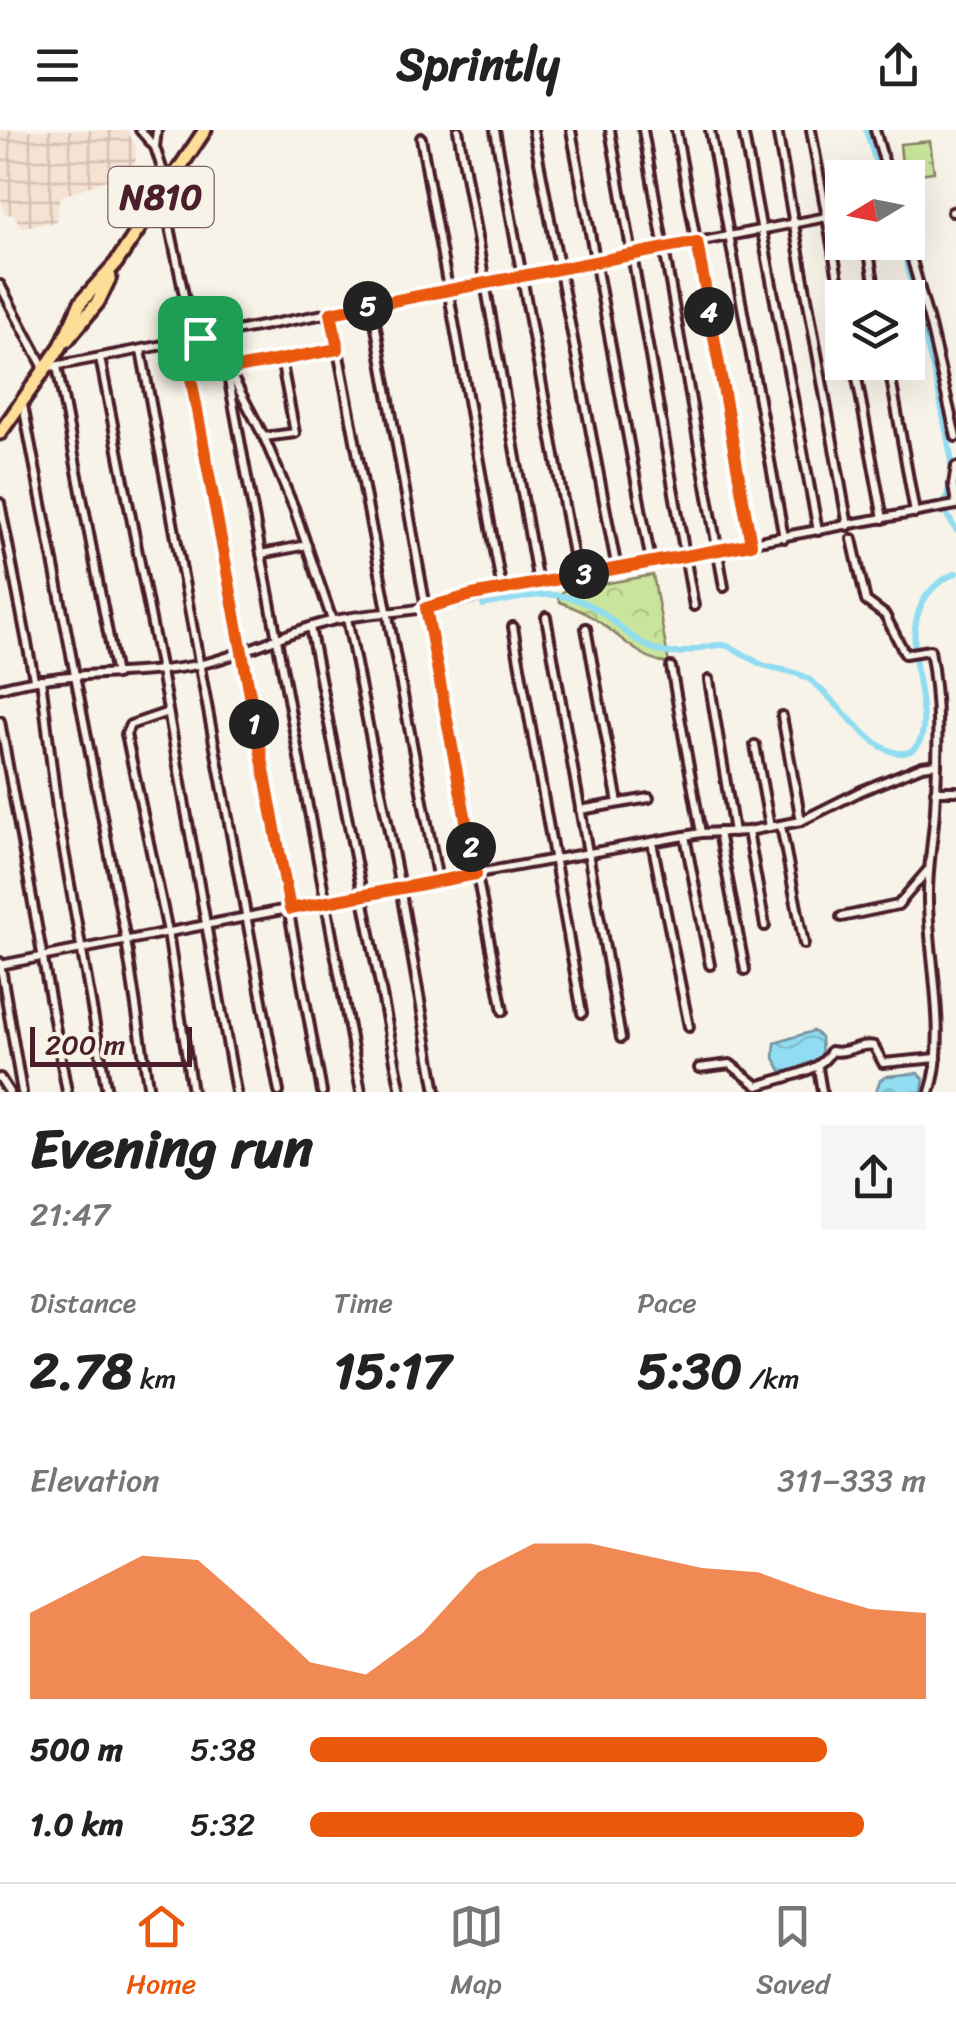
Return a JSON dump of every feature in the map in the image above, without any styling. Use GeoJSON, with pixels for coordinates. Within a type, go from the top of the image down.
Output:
{"type":"FeatureCollection","features":[{"type":"Feature","properties":{"kind":"highway","name":"N810"},"geometry":{"type":"LineString","coordinates":[[0,433],[50,367],[60,346],[98,302],[116,263],[206,130]]}},
{"type":"Feature","properties":{"kind":"street"},"geometry":{"type":"LineString","coordinates":[[140,130],[155,147],[168,187],[168,217],[186,306],[200,338],[244,396],[264,437],[332,620]]}},
{"type":"Feature","properties":{"kind":"street"},"geometry":{"type":"LineString","coordinates":[[155,147],[157,130]]}},
{"type":"Feature","properties":{"kind":"street"},"geometry":{"type":"LineString","coordinates":[[458,130],[538,583]]}},
{"type":"Feature","properties":{"kind":"street"},"geometry":{"type":"LineString","coordinates":[[495,130],[576,576]]}},
{"type":"Feature","properties":{"kind":"street"},"geometry":{"type":"LineString","coordinates":[[533,130],[616,569]]}},
{"type":"Feature","properties":{"kind":"street"},"geometry":{"type":"LineString","coordinates":[[571,130],[650,562]]}},
{"type":"Feature","properties":{"kind":"street"},"geometry":{"type":"LineString","coordinates":[[610,130],[694,606]]}},
{"type":"Feature","properties":{"kind":"street"},"geometry":{"type":"LineString","coordinates":[[642,130],[724,588]]}},
{"type":"Feature","properties":{"kind":"street"},"geometry":{"type":"LineString","coordinates":[[676,130],[751,544]]}},
{"type":"Feature","properties":{"kind":"street"},"geometry":{"type":"LineString","coordinates":[[710,130],[784,538]]}},
{"type":"Feature","properties":{"kind":"street"},"geometry":{"type":"LineString","coordinates":[[742,130],[818,532]]}},
{"type":"Feature","properties":{"kind":"street"},"geometry":{"type":"LineString","coordinates":[[777,130],[848,526]]}},
{"type":"Feature","properties":{"kind":"street"},"geometry":{"type":"LineString","coordinates":[[810,130],[825,207]]}},
{"type":"Feature","properties":{"kind":"street"},"geometry":{"type":"LineString","coordinates":[[876,130],[884,160]]}},
{"type":"Feature","properties":{"kind":"street"},"geometry":{"type":"LineString","coordinates":[[421,138],[502,590]]}},
{"type":"Feature","properties":{"kind":"street"},"geometry":{"type":"LineString","coordinates":[[50,367],[825,217]]}},
{"type":"Feature","properties":{"kind":"street"},"geometry":{"type":"LineString","coordinates":[[912,260],[956,436]]}},
{"type":"Feature","properties":{"kind":"street"},"geometry":{"type":"LineString","coordinates":[[0,285],[50,367],[116,675]]}},
{"type":"Feature","properties":{"kind":"street"},"geometry":{"type":"LineString","coordinates":[[372,305],[503,1011]]}},
{"type":"Feature","properties":{"kind":"street"},"geometry":{"type":"LineString","coordinates":[[331,313],[438,880]]}},
{"type":"Feature","properties":{"kind":"street"},"geometry":{"type":"LineString","coordinates":[[184,341],[322,1092]]}},
{"type":"Feature","properties":{"kind":"street"},"geometry":{"type":"LineString","coordinates":[[226,370],[338,349]]}},
{"type":"Feature","properties":{"kind":"street"},"geometry":{"type":"LineString","coordinates":[[141,350],[278,1092]]}},
{"type":"Feature","properties":{"kind":"street"},"geometry":{"type":"LineString","coordinates":[[100,358],[236,1092]]}},
{"type":"Feature","properties":{"kind":"street"},"geometry":{"type":"LineString","coordinates":[[264,437],[295,433],[281,360]]}},
{"type":"Feature","properties":{"kind":"street"},"geometry":{"type":"LineString","coordinates":[[226,370],[361,1092]]}},
{"type":"Feature","properties":{"kind":"street"},"geometry":{"type":"LineString","coordinates":[[857,380],[883,519]]}},
{"type":"Feature","properties":{"kind":"street"},"geometry":{"type":"LineString","coordinates":[[891,380],[914,514]]}},
{"type":"Feature","properties":{"kind":"street"},"geometry":{"type":"LineString","coordinates":[[22,402],[126,940],[149,1092]]}},
{"type":"Feature","properties":{"kind":"street"},"geometry":{"type":"LineString","coordinates":[[0,688],[37,678],[116,675],[202,664],[241,654],[332,620],[426,608],[538,583],[956,505],[956,467]]}},
{"type":"Feature","properties":{"kind":"street"},"geometry":{"type":"LineString","coordinates":[[0,503],[37,678],[107,1092]]}},
{"type":"Feature","properties":{"kind":"street"},"geometry":{"type":"LineString","coordinates":[[852,539],[866,601],[885,615],[905,654],[930,650],[938,711],[938,764],[928,870],[931,972],[938,1030],[930,1092]]}},
{"type":"Feature","properties":{"kind":"street"},"geometry":{"type":"LineString","coordinates":[[260,554],[307,545]]}},
{"type":"Feature","properties":{"kind":"street"},"geometry":{"type":"LineString","coordinates":[[546,617],[621,1038]]}},
{"type":"Feature","properties":{"kind":"street"},"geometry":{"type":"LineString","coordinates":[[346,618],[436,1092]]}},
{"type":"Feature","properties":{"kind":"street"},"geometry":{"type":"LineString","coordinates":[[310,626],[401,1092]]}},
{"type":"Feature","properties":{"kind":"street"},"geometry":{"type":"LineString","coordinates":[[513,627],[582,1012]]}},
{"type":"Feature","properties":{"kind":"street"},"geometry":{"type":"LineString","coordinates":[[586,628],[618,804]]}},
{"type":"Feature","properties":{"kind":"street"},"geometry":{"type":"LineString","coordinates":[[671,666],[702,833]]}},
{"type":"Feature","properties":{"kind":"street"},"geometry":{"type":"LineString","coordinates":[[710,680],[734,832]]}},
{"type":"Feature","properties":{"kind":"street"},"geometry":{"type":"LineString","coordinates":[[168,712],[130,725],[126,730],[168,932],[192,1092]]}},
{"type":"Feature","properties":{"kind":"street"},"geometry":{"type":"LineString","coordinates":[[782,716],[801,821]]}},
{"type":"Feature","properties":{"kind":"street"},"geometry":{"type":"LineString","coordinates":[[0,721],[67,1092]]}},
{"type":"Feature","properties":{"kind":"street"},"geometry":{"type":"LineString","coordinates":[[755,746],[770,827]]}},
{"type":"Feature","properties":{"kind":"street"},"geometry":{"type":"LineString","coordinates":[[22,1092],[0,964],[702,833],[781,826],[801,821],[922,766],[938,764]]}},
{"type":"Feature","properties":{"kind":"street"},"geometry":{"type":"LineString","coordinates":[[935,791],[956,790]]}},
{"type":"Feature","properties":{"kind":"street"},"geometry":{"type":"LineString","coordinates":[[580,810],[649,798]]}},
{"type":"Feature","properties":{"kind":"street"},"geometry":{"type":"LineString","coordinates":[[781,826],[804,944]]}},
{"type":"Feature","properties":{"kind":"street"},"geometry":{"type":"LineString","coordinates":[[748,831],[765,926]]}},
{"type":"Feature","properties":{"kind":"street"},"geometry":{"type":"LineString","coordinates":[[719,832],[745,970]]}},
{"type":"Feature","properties":{"kind":"street"},"geometry":{"type":"LineString","coordinates":[[686,836],[710,965]]}},
{"type":"Feature","properties":{"kind":"street"},"geometry":{"type":"LineString","coordinates":[[652,842],[689,1028]]}},
{"type":"Feature","properties":{"kind":"street"},"geometry":{"type":"LineString","coordinates":[[841,918],[898,905],[928,870]]}},
{"type":"Feature","properties":{"kind":"street"},"geometry":{"type":"LineString","coordinates":[[699,1068],[730,1064],[758,1086],[786,1080],[798,1071],[818,1066],[832,1051],[839,1053],[870,1044],[883,1064],[937,1058]]}},
{"type":"Feature","properties":{"kind":"street"},"geometry":{"type":"LineString","coordinates":[[818,1066],[822,1092]]}},
{"type":"Feature","properties":{"kind":"street"},"geometry":{"type":"LineString","coordinates":[[0,1078],[8,1092]]}},
{"type":"Feature","properties":{"kind":"shaded area"},"geometry":{"type":"Polygon","coordinates":[[[0,130],[127,130],[136,148],[136,160],[131,171],[60,197],[56,222],[22,227],[14,215],[5,214],[0,195],[0,130]]]}},
{"type":"Feature","properties":{"kind":"green space"},"geometry":{"type":"Polygon","coordinates":[[[930,141],[934,172],[925,173],[925,160],[902,160],[900,144],[930,141]]]}},
{"type":"Feature","properties":{"kind":"green space"},"geometry":{"type":"Polygon","coordinates":[[[653,575],[669,664],[637,651],[600,622],[557,597],[564,591],[653,575]]]}},
{"type":"Feature","properties":{"kind":"water"},"geometry":{"type":"Polygon","coordinates":[[[813,1031],[821,1037],[822,1059],[783,1074],[774,1058],[775,1043],[813,1031]]]}},
{"type":"Feature","properties":{"kind":"water"},"geometry":{"type":"Polygon","coordinates":[[[918,1073],[924,1079],[922,1092],[876,1092],[880,1080],[887,1076],[918,1073]]]}},
{"type":"Feature","properties":{"kind":"waterway"},"geometry":{"type":"LineString","coordinates":[[866,130],[875,160]]}},
{"type":"Feature","properties":{"kind":"waterway"},"geometry":{"type":"LineString","coordinates":[[906,260],[951,457],[944,510],[956,530]]}},
{"type":"Feature","properties":{"kind":"waterway"},"geometry":{"type":"LineString","coordinates":[[483,605],[535,596],[565,596],[595,608],[636,639],[663,652],[728,646],[763,665],[807,678],[869,737],[896,753],[908,752],[920,740],[923,721],[914,641],[918,614],[930,591],[956,573]]}},
{"type":"Feature","properties":{"kind":"route"},"geometry":{"type":"LineString","coordinates":[[697,242],[751,544],[472,595],[426,608],[476,874],[290,909],[184,341],[200,338],[226,370],[338,349],[331,313],[697,242]]}}]}
